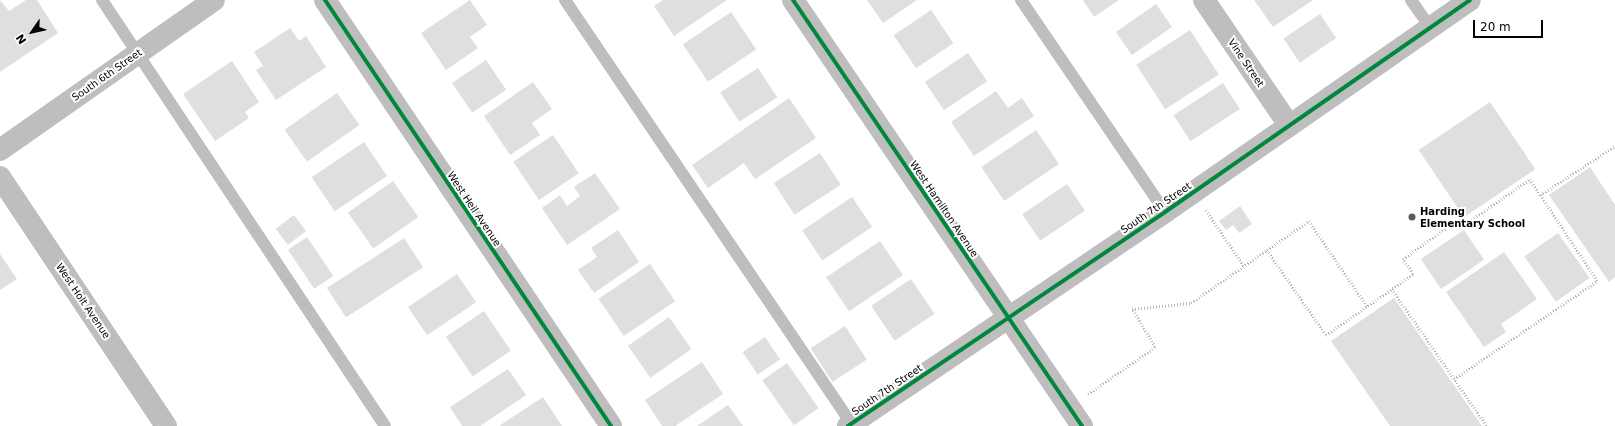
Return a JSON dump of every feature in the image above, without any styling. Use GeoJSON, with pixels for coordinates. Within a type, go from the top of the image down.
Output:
{"type":"FeatureCollection","features":[{"type":"Feature","properties":{"kind":"street","name":"South 6th Street"},"geometry":{"type":"LineString","coordinates":[[0,150],[214,0]]}},
{"type":"Feature","properties":{"kind":"street","name":"West Heil Avenue"},"geometry":{"type":"LineString","coordinates":[[325,0],[611,426]]}},
{"type":"Feature","properties":{"kind":"street","name":"West Hamilton Avenue"},"geometry":{"type":"LineString","coordinates":[[793,0],[1082,426]]}},
{"type":"Feature","properties":{"kind":"street","name":"Vine Street"},"geometry":{"type":"LineString","coordinates":[[1204,0],[1289,126]]}},
{"type":"Feature","properties":{"kind":"street","name":"South 7th Street"},"geometry":{"type":"LineString","coordinates":[[851,425],[1008,317],[1165,212],[1470,0]]}},
{"type":"Feature","properties":{"kind":"street","name":"West Holt Avenue"},"geometry":{"type":"LineString","coordinates":[[0,177],[166,426]]}},
{"type":"Feature","properties":{"kind":"lane"},"geometry":{"type":"LineString","coordinates":[[102,0],[385,426]]}},
{"type":"Feature","properties":{"kind":"lane"},"geometry":{"type":"LineString","coordinates":[[565,0],[851,425]]}},
{"type":"Feature","properties":{"kind":"lane"},"geometry":{"type":"LineString","coordinates":[[1021,0],[1165,212]]}},
{"type":"Feature","properties":{"kind":"lane"},"geometry":{"type":"LineString","coordinates":[[1411,0],[1431,28]]}},
{"type":"Feature","properties":{"kind":"path"},"geometry":{"type":"LineString","coordinates":[[1540,195],[1615,146]]}},
{"type":"Feature","properties":{"kind":"path"},"geometry":{"type":"LineString","coordinates":[[1267,250],[1326,335],[1413,274],[1403,259],[1460,218],[1464,225],[1530,179],[1597,281],[1454,379]]}},
{"type":"Feature","properties":{"kind":"path"},"geometry":{"type":"LineString","coordinates":[[1194,192],[1244,266]]}},
{"type":"Feature","properties":{"kind":"path"},"geometry":{"type":"LineString","coordinates":[[1069,407],[1155,347],[1132,310],[1191,303],[1310,221],[1368,306]]}},
{"type":"Feature","properties":{"kind":"path"},"geometry":{"type":"LineString","coordinates":[[1392,289],[1487,426]]}},
{"type":"Feature","properties":{"kind":"building"},"geometry":{"type":"Polygon","coordinates":[[[0,0],[9,11],[26,0],[37,0],[58,33],[0,72],[0,0]]]}},
{"type":"Feature","properties":{"kind":"building"},"geometry":{"type":"Polygon","coordinates":[[[470,0],[487,25],[470,37],[478,48],[446,70],[421,33],[470,0]]]}},
{"type":"Feature","properties":{"kind":"building"},"geometry":{"type":"Polygon","coordinates":[[[663,0],[727,0],[674,36],[654,6],[663,0]]]}},
{"type":"Feature","properties":{"kind":"building"},"geometry":{"type":"Polygon","coordinates":[[[867,0],[917,0],[883,23],[867,0]]]}},
{"type":"Feature","properties":{"kind":"building"},"geometry":{"type":"Polygon","coordinates":[[[1083,0],[1119,0],[1094,17],[1083,0]]]}},
{"type":"Feature","properties":{"kind":"building"},"geometry":{"type":"Polygon","coordinates":[[[1254,0],[1313,0],[1273,27],[1254,0]]]}},
{"type":"Feature","properties":{"kind":"building"},"geometry":{"type":"Polygon","coordinates":[[[1156,4],[1172,27],[1132,55],[1116,32],[1156,4]]]}},
{"type":"Feature","properties":{"kind":"building"},"geometry":{"type":"Polygon","coordinates":[[[931,10],[953,43],[916,68],[894,35],[931,10]]]}},
{"type":"Feature","properties":{"kind":"building"},"geometry":{"type":"Polygon","coordinates":[[[731,12],[756,49],[708,82],[683,44],[731,12]]]}},
{"type":"Feature","properties":{"kind":"building"},"geometry":{"type":"Polygon","coordinates":[[[1320,14],[1336,38],[1300,63],[1284,39],[1320,14]]]}},
{"type":"Feature","properties":{"kind":"building"},"geometry":{"type":"Polygon","coordinates":[[[290,28],[299,41],[306,36],[326,67],[276,100],[256,70],[263,66],[254,52],[290,28]]]}},
{"type":"Feature","properties":{"kind":"building"},"geometry":{"type":"Polygon","coordinates":[[[1190,30],[1219,74],[1165,109],[1136,65],[1190,30]]]}},
{"type":"Feature","properties":{"kind":"building"},"geometry":{"type":"Polygon","coordinates":[[[968,53],[987,81],[944,110],[925,82],[968,53]]]}},
{"type":"Feature","properties":{"kind":"building"},"geometry":{"type":"Polygon","coordinates":[[[486,60],[506,90],[472,113],[452,83],[486,60]]]}},
{"type":"Feature","properties":{"kind":"building"},"geometry":{"type":"Polygon","coordinates":[[[232,61],[259,102],[245,112],[249,118],[215,141],[183,94],[232,61]]]}},
{"type":"Feature","properties":{"kind":"building"},"geometry":{"type":"Polygon","coordinates":[[[758,68],[777,97],[739,122],[720,93],[758,68]]]}},
{"type":"Feature","properties":{"kind":"building"},"geometry":{"type":"Polygon","coordinates":[[[533,82],[552,109],[532,123],[540,135],[510,155],[484,116],[533,82]]]}},
{"type":"Feature","properties":{"kind":"building"},"geometry":{"type":"Polygon","coordinates":[[[1223,83],[1240,109],[1190,141],[1174,115],[1223,83]]]}},
{"type":"Feature","properties":{"kind":"building"},"geometry":{"type":"Polygon","coordinates":[[[996,91],[1008,108],[1022,98],[1034,116],[974,156],[951,122],[996,91]]]}},
{"type":"Feature","properties":{"kind":"building"},"geometry":{"type":"Polygon","coordinates":[[[337,93],[359,125],[307,162],[285,130],[337,93]]]}},
{"type":"Feature","properties":{"kind":"building"},"geometry":{"type":"Polygon","coordinates":[[[789,98],[816,138],[755,179],[744,163],[708,188],[692,165],[789,98]]]}},
{"type":"Feature","properties":{"kind":"building"},"geometry":{"type":"Polygon","coordinates":[[[1490,102],[1535,169],[1464,217],[1419,150],[1490,102]]]}},
{"type":"Feature","properties":{"kind":"building"},"geometry":{"type":"Polygon","coordinates":[[[1036,130],[1059,164],[1004,201],[981,167],[1036,130]]]}},
{"type":"Feature","properties":{"kind":"building"},"geometry":{"type":"Polygon","coordinates":[[[553,135],[579,173],[539,200],[513,162],[553,135]]]}},
{"type":"Feature","properties":{"kind":"building"},"geometry":{"type":"Polygon","coordinates":[[[364,142],[387,176],[335,211],[312,177],[364,142]]]}},
{"type":"Feature","properties":{"kind":"building"},"geometry":{"type":"Polygon","coordinates":[[[820,153],[841,185],[795,215],[774,183],[820,153]]]}},
{"type":"Feature","properties":{"kind":"building"},"geometry":{"type":"Polygon","coordinates":[[[1590,167],[1615,205],[1615,277],[1609,282],[1549,195],[1590,167]]]}},
{"type":"Feature","properties":{"kind":"building"},"geometry":{"type":"Polygon","coordinates":[[[595,173],[620,209],[567,245],[542,208],[560,195],[567,206],[580,196],[574,187],[595,173]]]}},
{"type":"Feature","properties":{"kind":"building"},"geometry":{"type":"Polygon","coordinates":[[[393,181],[418,217],[373,249],[348,213],[393,181]]]}},
{"type":"Feature","properties":{"kind":"building"},"geometry":{"type":"Polygon","coordinates":[[[1067,184],[1085,211],[1040,241],[1022,214],[1067,184]]]}},
{"type":"Feature","properties":{"kind":"building"},"geometry":{"type":"Polygon","coordinates":[[[852,197],[872,227],[822,260],[802,231],[852,197]]]}},
{"type":"Feature","properties":{"kind":"building"},"geometry":{"type":"Polygon","coordinates":[[[1240,206],[1252,224],[1239,233],[1233,225],[1226,230],[1219,221],[1240,206]]]}},
{"type":"Feature","properties":{"kind":"building"},"geometry":{"type":"Polygon","coordinates":[[[294,215],[306,231],[288,245],[276,229],[294,215]]]}},
{"type":"Feature","properties":{"kind":"building"},"geometry":{"type":"Polygon","coordinates":[[[618,230],[639,262],[594,293],[578,270],[597,257],[591,248],[618,230]]]}},
{"type":"Feature","properties":{"kind":"building"},"geometry":{"type":"Polygon","coordinates":[[[1464,230],[1484,260],[1441,289],[1421,259],[1464,230]]]}},
{"type":"Feature","properties":{"kind":"building"},"geometry":{"type":"Polygon","coordinates":[[[1558,233],[1590,278],[1556,302],[1524,257],[1558,233]]]}},
{"type":"Feature","properties":{"kind":"building"},"geometry":{"type":"Polygon","coordinates":[[[307,237],[333,276],[314,289],[288,250],[307,237]]]}},
{"type":"Feature","properties":{"kind":"building"},"geometry":{"type":"Polygon","coordinates":[[[404,238],[423,267],[346,317],[327,288],[404,238]]]}},
{"type":"Feature","properties":{"kind":"building"},"geometry":{"type":"Polygon","coordinates":[[[880,241],[903,275],[849,311],[826,277],[880,241]]]}},
{"type":"Feature","properties":{"kind":"building"},"geometry":{"type":"Polygon","coordinates":[[[1504,252],[1537,299],[1501,324],[1506,332],[1484,347],[1446,292],[1504,252]]]}},
{"type":"Feature","properties":{"kind":"building"},"geometry":{"type":"Polygon","coordinates":[[[0,254],[17,279],[0,290],[0,254]]]}},
{"type":"Feature","properties":{"kind":"building"},"geometry":{"type":"Polygon","coordinates":[[[650,264],[675,301],[624,336],[599,299],[650,264]]]}},
{"type":"Feature","properties":{"kind":"building"},"geometry":{"type":"Polygon","coordinates":[[[457,274],[476,302],[427,335],[408,307],[457,274]]]}},
{"type":"Feature","properties":{"kind":"building"},"geometry":{"type":"Polygon","coordinates":[[[911,279],[934,314],[895,341],[871,306],[911,279]]]}},
{"type":"Feature","properties":{"kind":"building"},"geometry":{"type":"Polygon","coordinates":[[[1394,298],[1482,426],[1390,426],[1331,341],[1394,298]]]}},
{"type":"Feature","properties":{"kind":"building"},"geometry":{"type":"Polygon","coordinates":[[[484,311],[511,351],[473,377],[446,337],[484,311]]]}},
{"type":"Feature","properties":{"kind":"building"},"geometry":{"type":"Polygon","coordinates":[[[669,317],[691,349],[650,378],[628,346],[669,317]]]}},
{"type":"Feature","properties":{"kind":"building"},"geometry":{"type":"Polygon","coordinates":[[[845,326],[867,360],[832,382],[811,348],[845,326]]]}},
{"type":"Feature","properties":{"kind":"building"},"geometry":{"type":"Polygon","coordinates":[[[765,337],[780,359],[758,374],[743,352],[765,337]]]}},
{"type":"Feature","properties":{"kind":"building"},"geometry":{"type":"Polygon","coordinates":[[[702,362],[723,394],[675,426],[662,426],[645,400],[702,362]]]}},
{"type":"Feature","properties":{"kind":"building"},"geometry":{"type":"Polygon","coordinates":[[[787,363],[819,408],[794,425],[762,380],[787,363]]]}},
{"type":"Feature","properties":{"kind":"building"},"geometry":{"type":"Polygon","coordinates":[[[508,369],[526,395],[480,426],[462,426],[450,407],[508,369]]]}},
{"type":"Feature","properties":{"kind":"building"},"geometry":{"type":"Polygon","coordinates":[[[543,397],[562,426],[499,426],[543,397]]]}},
{"type":"Feature","properties":{"kind":"building"},"geometry":{"type":"Polygon","coordinates":[[[728,405],[743,426],[697,426],[728,405]]]}},
{"type":"Feature","properties":{"kind":"cycle path"},"geometry":{"type":"LineString","coordinates":[[325,0],[611,426]]}},
{"type":"Feature","properties":{"kind":"cycle path"},"geometry":{"type":"LineString","coordinates":[[793,0],[1082,426]]}},
{"type":"Feature","properties":{"kind":"cycle path"},"geometry":{"type":"LineString","coordinates":[[848,426],[1165,212],[1470,0]]}},
{"type":"Feature","properties":{"kind":"place","name":"Harding Elementary School"},"geometry":{"type":"Point","coordinates":[1412,217]}}]}
